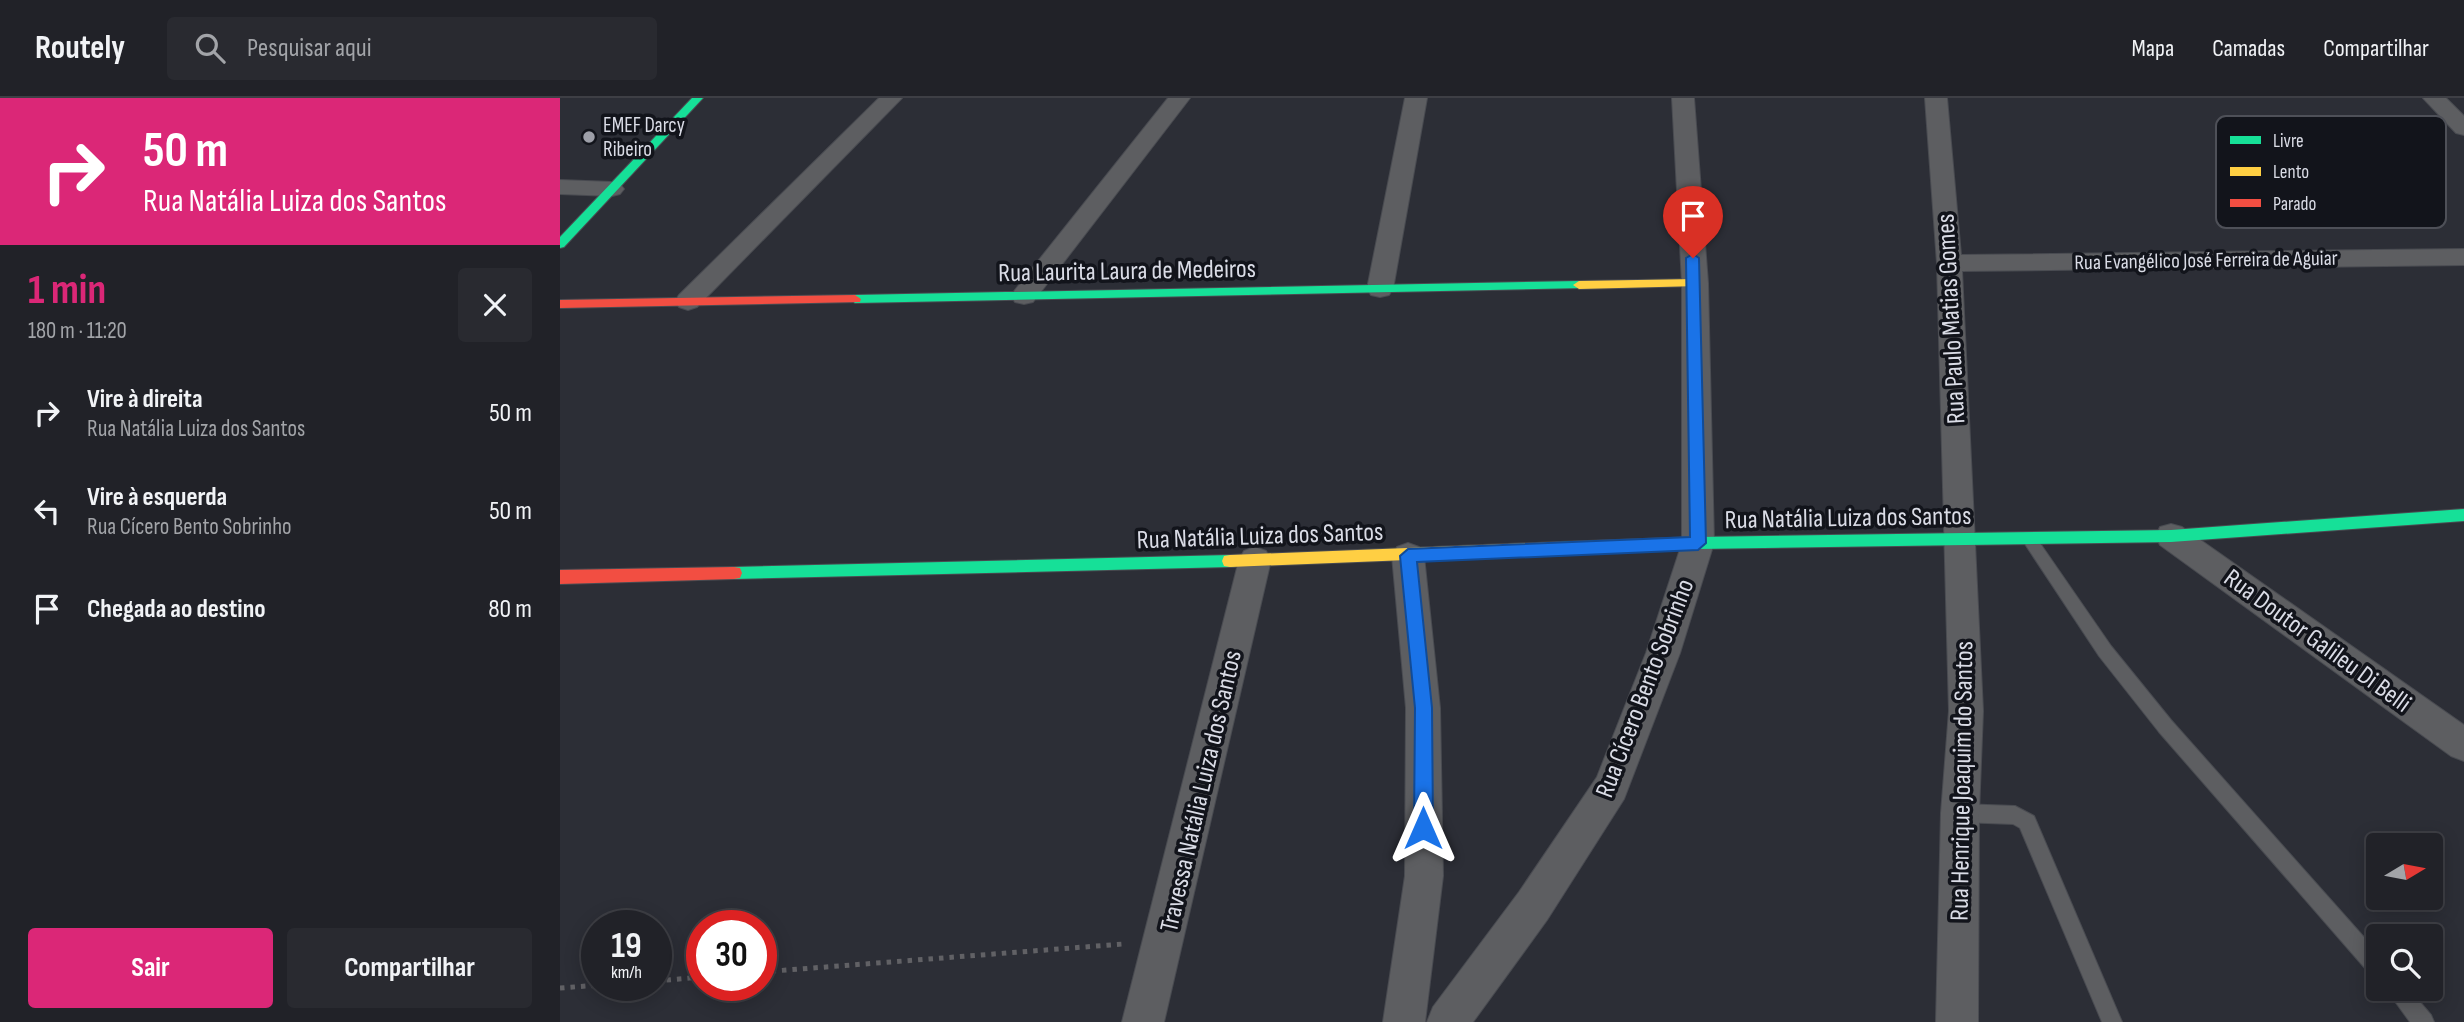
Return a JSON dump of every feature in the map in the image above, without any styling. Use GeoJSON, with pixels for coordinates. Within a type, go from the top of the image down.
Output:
{"type":"FeatureCollection","features":[{"type":"Feature","properties":{"kind":"street"},"geometry":{"type":"LineString","coordinates":[[560,244],[698,98]]}},
{"type":"Feature","properties":{"kind":"street"},"geometry":{"type":"LineString","coordinates":[[688,302],[891,98]]}},
{"type":"Feature","properties":{"kind":"street"},"geometry":{"type":"LineString","coordinates":[[1024,296],[1179,98]]}},
{"type":"Feature","properties":{"kind":"street"},"geometry":{"type":"LineString","coordinates":[[1380,289],[1416,98]]}},
{"type":"Feature","properties":{"kind":"street","name":"Rua Cícero Bento Sobrinho"},"geometry":{"type":"LineString","coordinates":[[1448,1022],[1533,906],[1611,787],[1663,653],[1698,543],[1695,283],[1683,98]]}},
{"type":"Feature","properties":{"kind":"street","name":"Rua Paulo Matias Gomes"},"geometry":{"type":"LineString","coordinates":[[1936,98],[1949,263],[1961,540]]}},
{"type":"Feature","properties":{"kind":"street"},"geometry":{"type":"LineString","coordinates":[[2435,99],[2464,128]]}},
{"type":"Feature","properties":{"kind":"street"},"geometry":{"type":"LineString","coordinates":[[560,187],[612,189]]}},
{"type":"Feature","properties":{"kind":"street","name":"Rua Evangélico José Ferreira de Aguiar"},"geometry":{"type":"LineString","coordinates":[[1949,263],[2464,257]]}},
{"type":"Feature","properties":{"kind":"street","name":"Rua Laurita Laura de Medeiros"},"geometry":{"type":"LineString","coordinates":[[560,304],[1695,283]]}},
{"type":"Feature","properties":{"kind":"street","name":"Rua Natália Luiza dos Santos"},"geometry":{"type":"LineString","coordinates":[[560,576],[1408,556],[1698,543],[2171,536],[2464,515]]}},
{"type":"Feature","properties":{"kind":"street","name":"Rua Doutor Galileu Di Belli"},"geometry":{"type":"LineString","coordinates":[[2171,536],[2464,745]]}},
{"type":"Feature","properties":{"kind":"street","name":"Rua Henrique Joaquim do Santos"},"geometry":{"type":"LineString","coordinates":[[1957,1022],[1959,813],[1966,711],[1961,540]]}},
{"type":"Feature","properties":{"kind":"street"},"geometry":{"type":"LineString","coordinates":[[1404,1022],[1423,876],[1423,708],[1408,556]]}},
{"type":"Feature","properties":{"kind":"street","name":"Travessa Natália Luiza dos Santos"},"geometry":{"type":"LineString","coordinates":[[1143,1022],[1255,560]]}},
{"type":"Feature","properties":{"kind":"lane"},"geometry":{"type":"LineString","coordinates":[[2030,540],[2105,650],[2165,726],[2366,954]]}},
{"type":"Feature","properties":{"kind":"lane"},"geometry":{"type":"LineString","coordinates":[[1959,813],[2015,815],[2026,822],[2112,1022]]}},
{"type":"Feature","properties":{"kind":"lane"},"geometry":{"type":"LineString","coordinates":[[2406,1001],[2424,1022]]}},
{"type":"Feature","properties":{"kind":"path"},"geometry":{"type":"LineString","coordinates":[[777,971],[1165,940]]}},
{"type":"Feature","properties":{"kind":"path"},"geometry":{"type":"LineString","coordinates":[[560,988],[581,986]]}},
{"type":"Feature","properties":{"kind":"traffic: fast"},"geometry":{"type":"LineString","coordinates":[[560,244],[698,98]]}},
{"type":"Feature","properties":{"kind":"traffic: fast"},"geometry":{"type":"LineString","coordinates":[[855,299],[1579,285]]}},
{"type":"Feature","properties":{"kind":"traffic: fast"},"geometry":{"type":"LineString","coordinates":[[1559,548],[1698,543],[2171,536],[2464,515]]}},
{"type":"Feature","properties":{"kind":"traffic: fast"},"geometry":{"type":"LineString","coordinates":[[734,573],[1230,561]]}},
{"type":"Feature","properties":{"kind":"traffic: slow"},"geometry":{"type":"LineString","coordinates":[[1579,285],[1695,283]]}},
{"type":"Feature","properties":{"kind":"traffic: slow"},"geometry":{"type":"LineString","coordinates":[[1230,561],[1559,548]]}},
{"type":"Feature","properties":{"kind":"traffic: jam"},"geometry":{"type":"LineString","coordinates":[[560,304],[855,299]]}},
{"type":"Feature","properties":{"kind":"traffic: jam"},"geometry":{"type":"LineString","coordinates":[[560,577],[734,573]]}},
{"type":"Feature","properties":{"kind":"place","name":"EMEF Darcy Ribeiro"},"geometry":{"type":"Point","coordinates":[589,137]}},
{"type":"Feature","properties":{"kind":"route"},"geometry":{"type":"LineString","coordinates":[[1423,828],[1423,708],[1408,556],[1698,543],[1693,258]]}}]}
